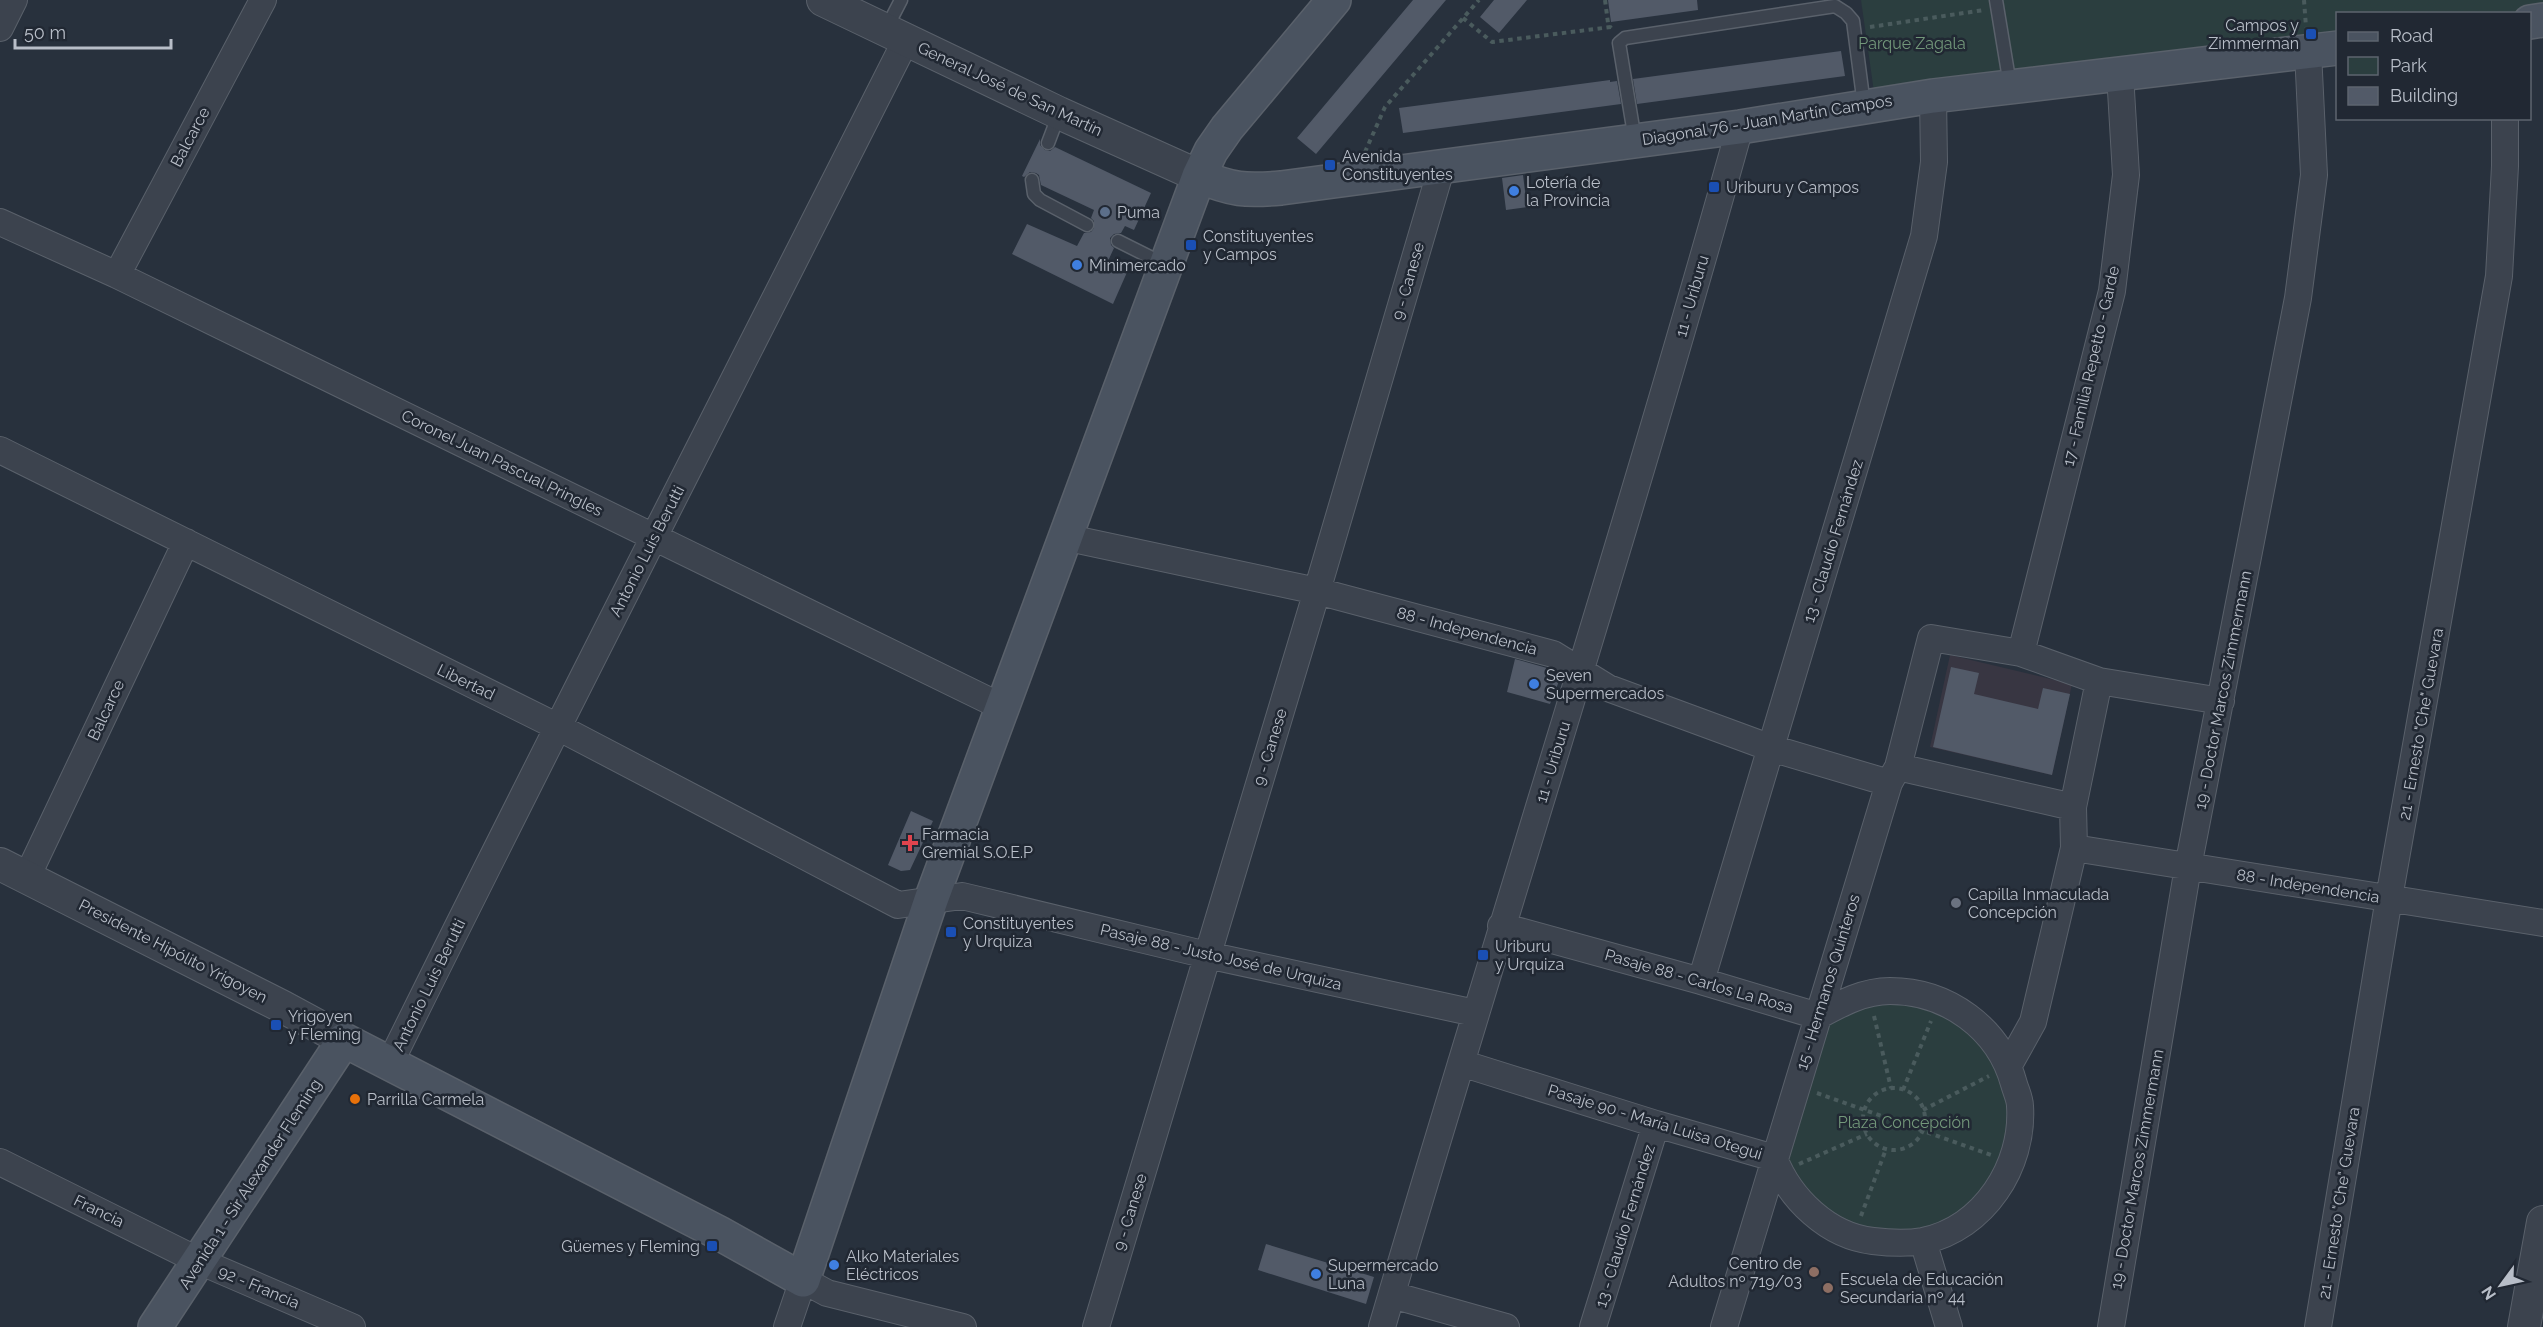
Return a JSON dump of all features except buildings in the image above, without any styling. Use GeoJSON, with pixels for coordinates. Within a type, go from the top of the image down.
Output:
{"type":"FeatureCollection","features":[{"type":"Feature","properties":{"kind":"main road"},"geometry":{"type":"LineString","coordinates":[[344,1040],[719,1233],[803,1280],[932,900],[1199,176],[1227,128],[1334,0]]}},
{"type":"Feature","properties":{"kind":"main road","name":"Diagonal 76 - Juan Martín Campos"},"geometry":{"type":"LineString","coordinates":[[1199,176],[1221,185],[1247,191],[1740,127],[1864,105],[2323,50]]}},
{"type":"Feature","properties":{"kind":"main road","name":"Avenida 1 - Sir Alexander Fleming"},"geometry":{"type":"LineString","coordinates":[[155,1327],[344,1040]]}},
{"type":"Feature","properties":{"kind":"street"},"geometry":{"type":"LineString","coordinates":[[0,28],[14,0]]}},
{"type":"Feature","properties":{"kind":"street","name":"Balcarce"},"geometry":{"type":"LineString","coordinates":[[117,275],[264,0]]}},
{"type":"Feature","properties":{"kind":"street","name":"General José de San Martín"},"geometry":{"type":"LineString","coordinates":[[823,0],[1059,113],[1199,176]]}},
{"type":"Feature","properties":{"kind":"street","name":"Antonio Luis Berutti"},"geometry":{"type":"LineString","coordinates":[[390,1063],[556,726],[655,538],[896,35]]}},
{"type":"Feature","properties":{"kind":"street","name":"19 - Doctor Marcos Zimmermann"},"geometry":{"type":"LineString","coordinates":[[2111,1327],[2188,867],[2298,298],[2314,175],[2323,50]]}},
{"type":"Feature","properties":{"kind":"street","name":"17 - Familia Repetto - Garde"},"geometry":{"type":"LineString","coordinates":[[2020,653],[2112,291],[2126,175],[2120,74]]}},
{"type":"Feature","properties":{"kind":"street","name":"13 - Claudio Fernández"},"geometry":{"type":"LineString","coordinates":[[1701,981],[1924,236],[1934,162],[1933,96]]}},
{"type":"Feature","properties":{"kind":"street","name":"21 - Ernesto \"Che\" Guevara"},"geometry":{"type":"LineString","coordinates":[[2318,1327],[2389,898],[2499,276],[2505,120]]}},
{"type":"Feature","properties":{"kind":"street","name":"11 - Uriburu"},"geometry":{"type":"LineString","coordinates":[[1383,1327],[1501,926],[1581,671],[1740,127]]}},
{"type":"Feature","properties":{"kind":"street","name":"9 - Canese"},"geometry":{"type":"LineString","coordinates":[[1096,1327],[1442,166]]}},
{"type":"Feature","properties":{"kind":"street","name":"Coronel Juan Pascual Pringles"},"geometry":{"type":"LineString","coordinates":[[0,222],[117,275],[1002,707]]}},
{"type":"Feature","properties":{"kind":"street","name":"Libertad"},"geometry":{"type":"LineString","coordinates":[[0,450],[556,726],[898,905],[932,900]]}},
{"type":"Feature","properties":{"kind":"street","name":"88 - Independencia"},"geometry":{"type":"LineString","coordinates":[[1064,537],[1317,591],[1553,654],[1608,688],[1771,748],[1893,775],[2073,807]]}},
{"type":"Feature","properties":{"kind":"street","name":"Balcarce"},"geometry":{"type":"LineString","coordinates":[[13,871],[186,542]]}},
{"type":"Feature","properties":{"kind":"street","name":"15 - Hermanos Quinteros"},"geometry":{"type":"LineString","coordinates":[[1724,1327],[1777,1165],[1796,1086],[1893,775],[1931,638],[2020,653]]}},
{"type":"Feature","properties":{"kind":"street"},"geometry":{"type":"LineString","coordinates":[[2020,653],[2099,681],[2221,701]]}},
{"type":"Feature","properties":{"kind":"street"},"geometry":{"type":"LineString","coordinates":[[2009,1065],[2033,1022],[2074,848],[2073,807],[2099,681]]}},
{"type":"Feature","properties":{"kind":"street","name":"88 - Independencia"},"geometry":{"type":"LineString","coordinates":[[2074,848],[2543,923]]}},
{"type":"Feature","properties":{"kind":"street","name":"Presidente Hipólito Yrigoyen"},"geometry":{"type":"LineString","coordinates":[[13,871],[344,1040]]}},
{"type":"Feature","properties":{"kind":"street","name":"Pasaje 88 - Justo José de Urquiza"},"geometry":{"type":"LineString","coordinates":[[932,900],[962,896],[1207,955],[1475,1013]]}},
{"type":"Feature","properties":{"kind":"street","name":"Pasaje 88 - Carlos La Rosa"},"geometry":{"type":"LineString","coordinates":[[1501,926],[1818,1016]]}},
{"type":"Feature","properties":{"kind":"street"},"geometry":{"type":"LineString","coordinates":[[1818,1016],[1852,998],[1889,991],[1926,995],[1960,1010],[1989,1034],[2009,1065],[2020,1105],[2018,1146],[2003,1184],[1976,1215],[1941,1236],[1923,1241],[1949,1327]]}},
{"type":"Feature","properties":{"kind":"street","name":"Pasaje 90 - María Luisa Otegui"},"geometry":{"type":"LineString","coordinates":[[1461,1063],[1656,1124],[1777,1165],[1793,1194],[1823,1222],[1854,1237],[1901,1244],[1923,1241]]}},
{"type":"Feature","properties":{"kind":"street","name":"13 - Claudio Fernández"},"geometry":{"type":"LineString","coordinates":[[1593,1327],[1656,1124]]}},
{"type":"Feature","properties":{"kind":"street","name":"Francia"},"geometry":{"type":"LineString","coordinates":[[0,1162],[199,1261]]}},
{"type":"Feature","properties":{"kind":"street"},"geometry":{"type":"LineString","coordinates":[[2524,1327],[2543,1222]]}},
{"type":"Feature","properties":{"kind":"street","name":"92 - Francia"},"geometry":{"type":"LineString","coordinates":[[199,1261],[352,1327]]}},
{"type":"Feature","properties":{"kind":"street"},"geometry":{"type":"LineString","coordinates":[[787,1327],[803,1280],[827,1293],[963,1327]]}},
{"type":"Feature","properties":{"kind":"street"},"geometry":{"type":"LineString","coordinates":[[1392,1295],[1506,1327]]}},
{"type":"Feature","properties":{"kind":"lane"},"geometry":{"type":"LineString","coordinates":[[896,35],[901,0]]}},
{"type":"Feature","properties":{"kind":"lane"},"geometry":{"type":"LineString","coordinates":[[1996,4],[2010,86]]}},
{"type":"Feature","properties":{"kind":"lane"},"geometry":{"type":"LineString","coordinates":[[1635,140],[1618,43],[1625,38],[1835,6],[1846,12],[1853,21],[1864,105]]}},
{"type":"Feature","properties":{"kind":"lane"},"geometry":{"type":"LineString","coordinates":[[1048,143],[1059,113]]}},
{"type":"Feature","properties":{"kind":"lane"},"geometry":{"type":"LineString","coordinates":[[1032,180],[1034,194],[1040,200],[1087,225]]}},
{"type":"Feature","properties":{"kind":"lane"},"geometry":{"type":"LineString","coordinates":[[1118,241],[1165,265]]}},
{"type":"Feature","properties":{"kind":"path"},"geometry":{"type":"LineString","coordinates":[[1355,177],[1385,106],[1479,0]]}},
{"type":"Feature","properties":{"kind":"path"},"geometry":{"type":"LineString","coordinates":[[1605,0],[1608,22],[1618,43]]}},
{"type":"Feature","properties":{"kind":"path"},"geometry":{"type":"LineString","coordinates":[[1854,30],[1996,4]]}},
{"type":"Feature","properties":{"kind":"path"},"geometry":{"type":"LineString","coordinates":[[1869,995],[1891,1088]]}},
{"type":"Feature","properties":{"kind":"path"},"geometry":{"type":"LineString","coordinates":[[1903,1090],[1940,1001]]}},
{"type":"Feature","properties":{"kind":"path"},"geometry":{"type":"LineString","coordinates":[[1923,1110],[2009,1065]]}},
{"type":"Feature","properties":{"kind":"path"},"geometry":{"type":"LineString","coordinates":[[1796,1086],[2012,1162]]}},
{"type":"Feature","properties":{"kind":"path"},"geometry":{"type":"LineString","coordinates":[[1891,1088],[1903,1090],[1916,1097],[1925,1120],[1923,1131],[1911,1145],[1899,1150],[1886,1149],[1875,1144],[1867,1134],[1863,1118],[1864,1110],[1877,1093],[1891,1088]]}},
{"type":"Feature","properties":{"kind":"path"},"geometry":{"type":"LineString","coordinates":[[1777,1165],[1867,1134]]}},
{"type":"Feature","properties":{"kind":"path"},"geometry":{"type":"LineString","coordinates":[[1854,1237],[1886,1149]]}},
{"type":"Feature","properties":{"kind":"shaded area"},"geometry":{"type":"Polygon","coordinates":[[[1950,655],[2072,684],[2052,775],[1930,747],[1950,655]]]}},
{"type":"Feature","properties":{"kind":"green space","name":"Parque Zagala"},"geometry":{"type":"Polygon","coordinates":[[[1861,0],[2543,0],[2543,8],[2520,12],[2336,12],[2336,40],[1874,92],[1861,0]]]}},
{"type":"Feature","properties":{"kind":"green space","name":"Plaza Concepción"},"geometry":{"type":"Polygon","coordinates":[[[1926,995],[2009,1065],[2011,1162],[1941,1235],[1860,1239],[1779,1172],[1818,1016],[1926,995]]]}},
{"type":"Feature","properties":{"kind":"place","name":"Campos y Zimmerman"},"geometry":{"type":"Point","coordinates":[2311,34]}},
{"type":"Feature","properties":{"kind":"place","name":"Avenida Constituyentes"},"geometry":{"type":"Point","coordinates":[1330,165]}},
{"type":"Feature","properties":{"kind":"place","name":"Uriburu y Campos"},"geometry":{"type":"Point","coordinates":[1714,187]}},
{"type":"Feature","properties":{"kind":"place","name":"Lotería de la Provincia"},"geometry":{"type":"Point","coordinates":[1514,191]}},
{"type":"Feature","properties":{"kind":"place","name":"Puma"},"geometry":{"type":"Point","coordinates":[1105,212]}},
{"type":"Feature","properties":{"kind":"place","name":"Constituyentes y Campos"},"geometry":{"type":"Point","coordinates":[1191,245]}},
{"type":"Feature","properties":{"kind":"place","name":"Minimercado"},"geometry":{"type":"Point","coordinates":[1077,265]}},
{"type":"Feature","properties":{"kind":"place","name":"Seven Supermercados"},"geometry":{"type":"Point","coordinates":[1534,684]}},
{"type":"Feature","properties":{"kind":"place","name":"Farmacia Gremial S.O.E.P"},"geometry":{"type":"Point","coordinates":[910,843]}},
{"type":"Feature","properties":{"kind":"place","name":"Capilla Inmaculada Concepción"},"geometry":{"type":"Point","coordinates":[1956,903]}},
{"type":"Feature","properties":{"kind":"place","name":"Constituyentes y Urquiza"},"geometry":{"type":"Point","coordinates":[951,932]}},
{"type":"Feature","properties":{"kind":"place","name":"Uriburu y Urquiza"},"geometry":{"type":"Point","coordinates":[1483,955]}},
{"type":"Feature","properties":{"kind":"place","name":"Yrigoyen y Fleming"},"geometry":{"type":"Point","coordinates":[276,1025]}},
{"type":"Feature","properties":{"kind":"place","name":"Parrilla Carmela"},"geometry":{"type":"Point","coordinates":[355,1099]}},
{"type":"Feature","properties":{"kind":"place","name":"Güemes y Fleming"},"geometry":{"type":"Point","coordinates":[712,1246]}},
{"type":"Feature","properties":{"kind":"place","name":"Alko Materiales Eléctricos"},"geometry":{"type":"Point","coordinates":[834,1265]}},
{"type":"Feature","properties":{"kind":"place","name":"Centro de Adultos nº 719/03"},"geometry":{"type":"Point","coordinates":[1814,1272]}},
{"type":"Feature","properties":{"kind":"place","name":"Supermercado Luna"},"geometry":{"type":"Point","coordinates":[1316,1274]}},
{"type":"Feature","properties":{"kind":"place","name":"Escuela de Educación Secundaria nº 44"},"geometry":{"type":"Point","coordinates":[1828,1288]}}]}
